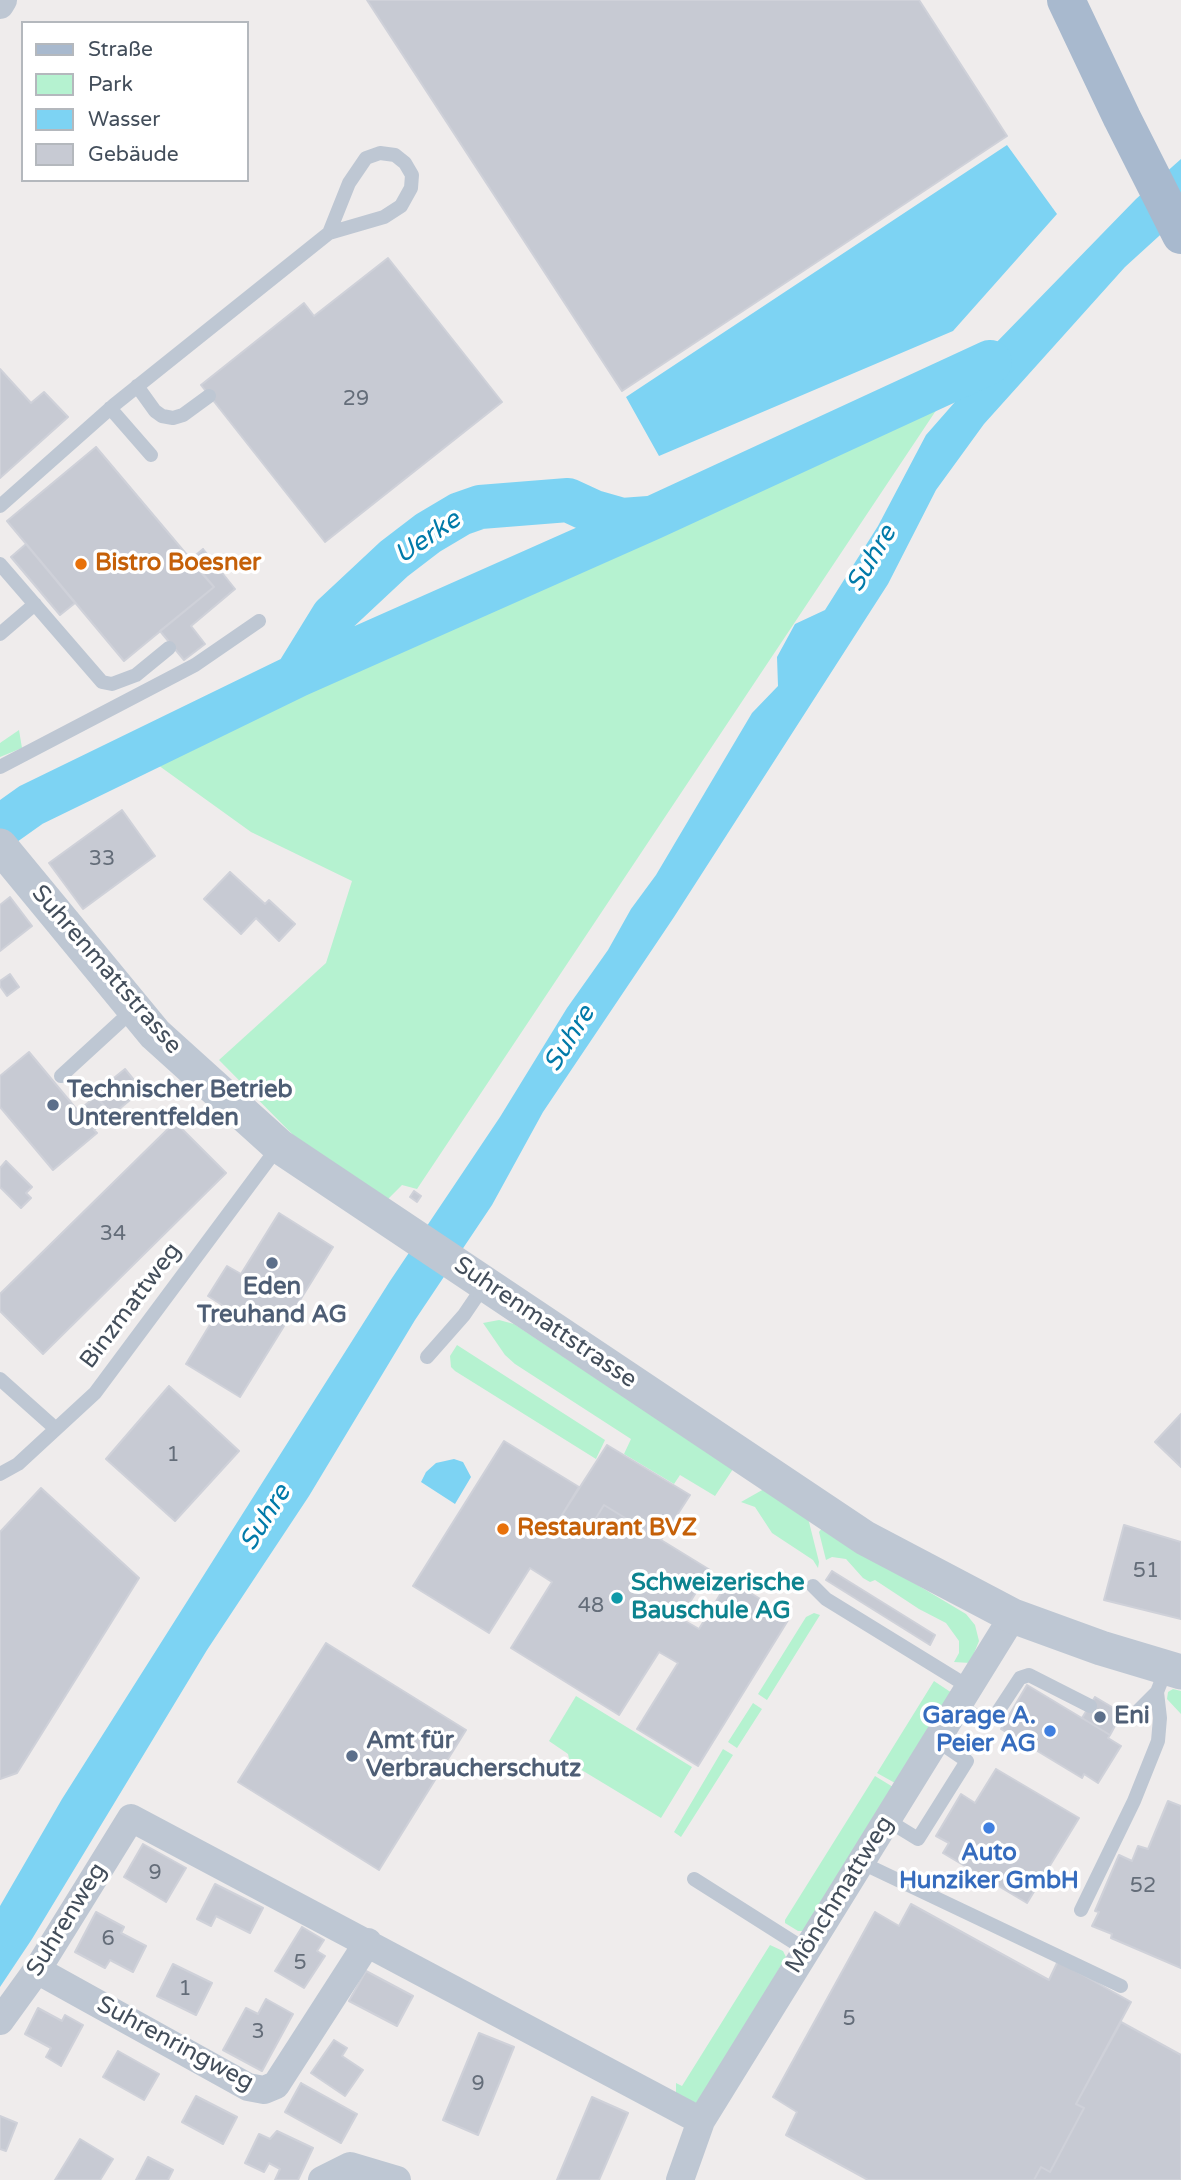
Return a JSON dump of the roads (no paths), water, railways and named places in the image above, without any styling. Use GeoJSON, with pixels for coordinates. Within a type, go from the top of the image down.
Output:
{"type":"FeatureCollection","features":[{"type":"Feature","properties":{"kind":"main road"},"geometry":{"type":"LineString","coordinates":[[1066,0],[1181,235]]}},
{"type":"Feature","properties":{"kind":"street"},"geometry":{"type":"LineString","coordinates":[[0,5],[3,0]]}},
{"type":"Feature","properties":{"kind":"street","name":"Suhrenmattstrasse"},"geometry":{"type":"LineString","coordinates":[[3,856],[155,1034],[279,1146],[865,1538],[1013,1616],[1168,1678]]}},
{"type":"Feature","properties":{"kind":"street","name":"Mönchmattweg"},"geometry":{"type":"LineString","coordinates":[[680,2180],[701,2120],[1013,1616]]}},
{"type":"Feature","properties":{"kind":"street","name":"Suhrenweg"},"geometry":{"type":"LineString","coordinates":[[0,2021],[37,1970],[131,1818],[368,1942]]}},
{"type":"Feature","properties":{"kind":"street"},"geometry":{"type":"LineString","coordinates":[[368,1942],[701,2120]]}},
{"type":"Feature","properties":{"kind":"street","name":"Suhrenringweg"},"geometry":{"type":"LineString","coordinates":[[37,1970],[248,2087],[264,2090],[276,2085],[368,1942]]}},
{"type":"Feature","properties":{"kind":"street"},"geometry":{"type":"LineString","coordinates":[[322,2180],[350,2166],[397,2180]]}},
{"type":"Feature","properties":{"kind":"lane"},"geometry":{"type":"LineString","coordinates":[[0,506],[110,408],[330,233],[384,217],[401,206],[411,188],[412,175],[405,163],[395,155],[380,153],[366,158],[349,183],[330,233]]}},
{"type":"Feature","properties":{"kind":"lane"},"geometry":{"type":"LineString","coordinates":[[137,386],[155,411],[162,416],[173,418],[183,415],[209,396]]}},
{"type":"Feature","properties":{"kind":"lane"},"geometry":{"type":"LineString","coordinates":[[110,408],[151,455]]}},
{"type":"Feature","properties":{"kind":"lane"},"geometry":{"type":"LineString","coordinates":[[0,564],[102,682],[112,684],[136,675],[169,649]]}},
{"type":"Feature","properties":{"kind":"lane"},"geometry":{"type":"LineString","coordinates":[[0,634],[35,604]]}},
{"type":"Feature","properties":{"kind":"lane"},"geometry":{"type":"LineString","coordinates":[[0,767],[195,665],[259,621]]}},
{"type":"Feature","properties":{"kind":"lane"},"geometry":{"type":"LineString","coordinates":[[61,1076],[134,1009]]}},
{"type":"Feature","properties":{"kind":"lane","name":"Binzmattweg"},"geometry":{"type":"LineString","coordinates":[[0,1474],[18,1464],[95,1393],[279,1146]]}},
{"type":"Feature","properties":{"kind":"lane"},"geometry":{"type":"LineString","coordinates":[[427,1357],[464,1315],[478,1278]]}},
{"type":"Feature","properties":{"kind":"lane"},"geometry":{"type":"LineString","coordinates":[[0,1379],[56,1429]]}},
{"type":"Feature","properties":{"kind":"lane"},"geometry":{"type":"LineString","coordinates":[[813,1587],[963,1696],[983,1720],[995,1716],[1020,1678],[1029,1675],[1090,1706]]}},
{"type":"Feature","properties":{"kind":"lane"},"geometry":{"type":"LineString","coordinates":[[1118,1720],[1132,1717],[1168,1678]]}},
{"type":"Feature","properties":{"kind":"lane"},"geometry":{"type":"LineString","coordinates":[[1081,1910],[1134,1801],[1158,1741],[1168,1678]]}},
{"type":"Feature","properties":{"kind":"lane"},"geometry":{"type":"LineString","coordinates":[[887,1820],[918,1839],[967,1761],[936,1740]]}},
{"type":"Feature","properties":{"kind":"lane"},"geometry":{"type":"LineString","coordinates":[[860,1862],[1121,1986]]}},
{"type":"Feature","properties":{"kind":"lane"},"geometry":{"type":"LineString","coordinates":[[694,1879],[806,1950]]}},
{"type":"Feature","properties":{"kind":"water"},"geometry":{"type":"Polygon","coordinates":[[[1007,145],[1057,214],[953,331],[659,456],[626,397],[1007,145]]]}},
{"type":"Feature","properties":{"kind":"water","name":"Suhre"},"geometry":{"type":"Polygon","coordinates":[[[1181,159],[1181,216],[1125,267],[984,424],[936,490],[888,584],[674,917],[543,1112],[492,1205],[415,1320],[309,1496],[207,1650],[32,1939],[0,1987],[0,1906],[62,1799],[390,1281],[500,1117],[567,1008],[608,950],[631,909],[656,875],[752,713],[778,686],[777,657],[795,624],[825,610],[878,526],[926,435],[990,362],[991,348],[1136,199],[1181,159]]]}},
{"type":"Feature","properties":{"kind":"water"},"geometry":{"type":"Polygon","coordinates":[[[454,1459],[463,1462],[471,1477],[455,1504],[421,1482],[426,1472],[436,1463],[454,1459]]]}},
{"type":"Feature","properties":{"kind":"waterway","name":"Uerke"},"geometry":{"type":"LineString","coordinates":[[0,827],[31,805],[296,676],[652,518],[990,362]]}},
{"type":"Feature","properties":{"kind":"waterway","name":"Uerke"},"geometry":{"type":"LineString","coordinates":[[296,676],[333,616],[394,559],[428,533],[460,514],[480,507],[568,500],[594,512],[622,520],[649,518]]}},
{"type":"Feature","properties":{"kind":"place","name":"Bistro Boesner"},"geometry":{"type":"Point","coordinates":[81,564]}},
{"type":"Feature","properties":{"kind":"place","name":"Technischer Betrieb Unterentfelden"},"geometry":{"type":"Point","coordinates":[53,1105]}},
{"type":"Feature","properties":{"kind":"place","name":"Eden Treuhand AG"},"geometry":{"type":"Point","coordinates":[272,1263]}},
{"type":"Feature","properties":{"kind":"place","name":"Restaurant BVZ"},"geometry":{"type":"Point","coordinates":[503,1529]}},
{"type":"Feature","properties":{"kind":"place","name":"Schweizerische Bauschule AG"},"geometry":{"type":"Point","coordinates":[617,1598]}},
{"type":"Feature","properties":{"kind":"place","name":"Eni"},"geometry":{"type":"Point","coordinates":[1100,1717]}},
{"type":"Feature","properties":{"kind":"place","name":"Garage A. Peier AG"},"geometry":{"type":"Point","coordinates":[1050,1731]}},
{"type":"Feature","properties":{"kind":"place","name":"Amt für Verbraucherschutz"},"geometry":{"type":"Point","coordinates":[352,1756]}},
{"type":"Feature","properties":{"kind":"place","name":"Auto Hunziker GmbH"},"geometry":{"type":"Point","coordinates":[989,1828]}}]}
